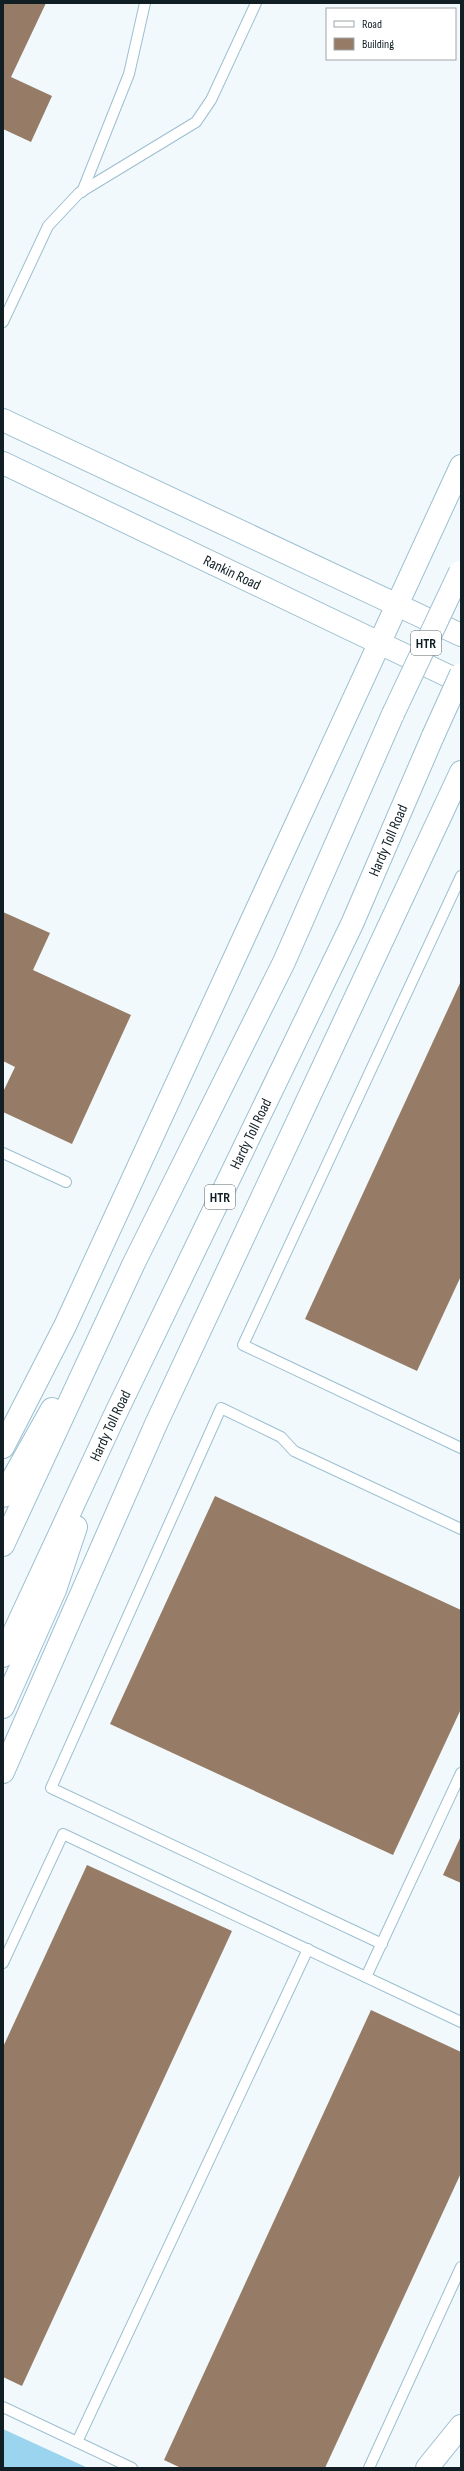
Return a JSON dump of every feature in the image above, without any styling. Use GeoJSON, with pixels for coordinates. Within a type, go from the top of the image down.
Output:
{"type":"FeatureCollection","features":[{"type":"Feature","properties":{"kind":"main road"},"geometry":{"type":"LineString","coordinates":[[3,420],[461,635]]}},
{"type":"Feature","properties":{"kind":"main road","name":"Rankin Road"},"geometry":{"type":"LineString","coordinates":[[3,463],[461,682]]}},
{"type":"Feature","properties":{"kind":"main road"},"geometry":{"type":"LineString","coordinates":[[3,1447],[68,1319],[461,466]]}},
{"type":"Feature","properties":{"kind":"main road","name":"HTR"},"geometry":{"type":"LineString","coordinates":[[3,1545],[134,1263],[284,962],[393,714],[460,570]]}},
{"type":"Feature","properties":{"kind":"main road","name":"Hardy Toll Road"},"geometry":{"type":"LineString","coordinates":[[3,1656],[113,1419],[352,924],[461,674]]}},
{"type":"Feature","properties":{"kind":"main road"},"geometry":{"type":"LineString","coordinates":[[3,1772],[156,1424],[461,772]]}},
{"type":"Feature","properties":{"kind":"main road"},"geometry":{"type":"LineString","coordinates":[[3,1496],[134,1263]]}},
{"type":"Feature","properties":{"kind":"main road"},"geometry":{"type":"LineString","coordinates":[[3,1707],[55,1590],[113,1419]]}},
{"type":"Feature","properties":{"kind":"main road"},"geometry":{"type":"LineString","coordinates":[[427,2468],[461,2426]]}},
{"type":"Feature","properties":{"kind":"lane"},"geometry":{"type":"LineString","coordinates":[[82,192],[129,74],[145,3]]}},
{"type":"Feature","properties":{"kind":"lane"},"geometry":{"type":"LineString","coordinates":[[3,322],[48,226],[82,192],[196,122],[211,100],[256,3]]}},
{"type":"Feature","properties":{"kind":"lane"},"geometry":{"type":"LineString","coordinates":[[461,876],[243,1345],[461,1448]]}},
{"type":"Feature","properties":{"kind":"lane"},"geometry":{"type":"LineString","coordinates":[[3,1153],[66,1182]]}},
{"type":"Feature","properties":{"kind":"lane"},"geometry":{"type":"LineString","coordinates":[[382,1944],[51,1788],[221,1408],[281,1438],[294,1451],[461,1529]]}},
{"type":"Feature","properties":{"kind":"lane"},"geometry":{"type":"LineString","coordinates":[[366,1977],[461,1773]]}},
{"type":"Feature","properties":{"kind":"lane"},"geometry":{"type":"LineString","coordinates":[[3,1963],[63,1834],[461,2022]]}},
{"type":"Feature","properties":{"kind":"lane"},"geometry":{"type":"LineString","coordinates":[[77,2442],[308,1950]]}},
{"type":"Feature","properties":{"kind":"lane"},"geometry":{"type":"LineString","coordinates":[[369,2468],[461,2267]]}},
{"type":"Feature","properties":{"kind":"lane"},"geometry":{"type":"LineString","coordinates":[[451,2289],[461,2293]]}},
{"type":"Feature","properties":{"kind":"lane"},"geometry":{"type":"LineString","coordinates":[[3,2407],[132,2468]]}},
{"type":"Feature","properties":{"kind":"shaded area"},"geometry":{"type":"Polygon","coordinates":[[[3,2429],[88,2468],[3,2468],[3,2429]]]}},
{"type":"Feature","properties":{"kind":"building"},"geometry":{"type":"Polygon","coordinates":[[[3,3],[46,3],[11,77],[52,96],[31,142],[3,129],[3,3]]]}},
{"type":"Feature","properties":{"kind":"building"},"geometry":{"type":"Polygon","coordinates":[[[3,912],[50,933],[33,970],[131,1015],[72,1144],[3,1112],[3,1092],[15,1067],[3,1061],[3,912]]]}},
{"type":"Feature","properties":{"kind":"building"},"geometry":{"type":"Polygon","coordinates":[[[461,981],[461,1276],[417,1371],[305,1319],[461,981]]]}},
{"type":"Feature","properties":{"kind":"building"},"geometry":{"type":"Polygon","coordinates":[[[215,1496],[461,1610],[461,1709],[393,1855],[110,1724],[215,1496]]]}},
{"type":"Feature","properties":{"kind":"building"},"geometry":{"type":"Polygon","coordinates":[[[461,1836],[461,1883],[443,1875],[461,1836]]]}},
{"type":"Feature","properties":{"kind":"building"},"geometry":{"type":"Polygon","coordinates":[[[87,1865],[232,1931],[22,2386],[3,2377],[3,2047],[87,1865]]]}},
{"type":"Feature","properties":{"kind":"building"},"geometry":{"type":"Polygon","coordinates":[[[371,2010],[461,2052],[461,2173],[325,2468],[181,2468],[164,2460],[371,2010]]]}}]}
